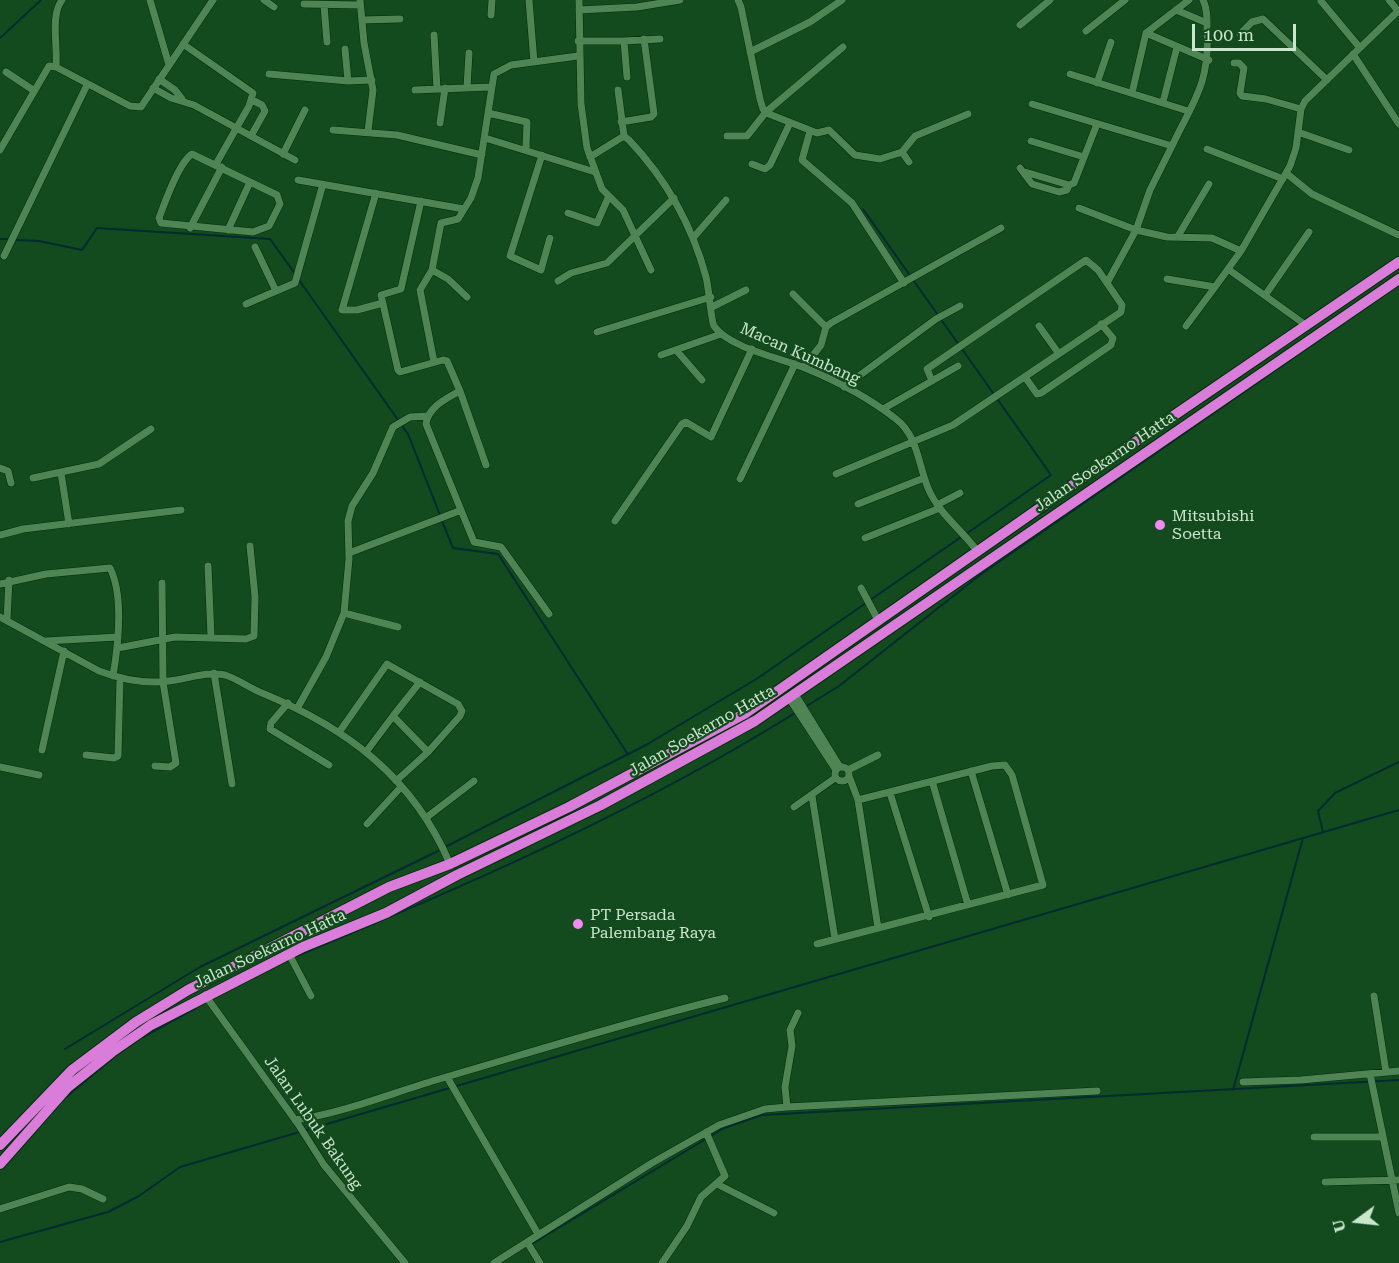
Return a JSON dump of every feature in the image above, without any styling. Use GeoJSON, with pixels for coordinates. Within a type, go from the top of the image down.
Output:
{"type":"FeatureCollection","features":[{"type":"Feature","properties":{"kind":"highway","name":"Jalan Soekarno Hatta"},"geometry":{"type":"LineString","coordinates":[[0,1145],[65,1076],[136,1022],[188,990],[325,922],[367,897],[569,807],[746,713],[1102,464],[1399,262]]}},
{"type":"Feature","properties":{"kind":"highway","name":"Jalan Soekarno Hatta"},"geometry":{"type":"LineString","coordinates":[[0,1164],[49,1107],[77,1080],[151,1025],[207,999],[289,954],[386,913],[692,757],[795,699],[1399,279]]}},
{"type":"Feature","properties":{"kind":"highway"},"geometry":{"type":"LineString","coordinates":[[686,746],[692,757]]}},
{"type":"Feature","properties":{"kind":"street"},"geometry":{"type":"LineString","coordinates":[[56,67],[58,45],[55,15],[62,0]]}},
{"type":"Feature","properties":{"kind":"street"},"geometry":{"type":"LineString","coordinates":[[150,0],[169,66]]}},
{"type":"Feature","properties":{"kind":"street"},"geometry":{"type":"LineString","coordinates":[[0,150],[46,68],[56,67],[87,85],[137,108],[143,106],[213,0]]}},
{"type":"Feature","properties":{"kind":"street"},"geometry":{"type":"LineString","coordinates":[[264,0],[274,7]]}},
{"type":"Feature","properties":{"kind":"street"},"geometry":{"type":"LineString","coordinates":[[491,15],[492,0]]}},
{"type":"Feature","properties":{"kind":"street"},"geometry":{"type":"LineString","coordinates":[[529,0],[534,62]]}},
{"type":"Feature","properties":{"kind":"street"},"geometry":{"type":"LineString","coordinates":[[579,0],[578,56],[581,104],[590,157],[608,198],[622,210],[636,233],[651,270]]}},
{"type":"Feature","properties":{"kind":"street"},"geometry":{"type":"LineString","coordinates":[[579,10],[680,0]]}},
{"type":"Feature","properties":{"kind":"street"},"geometry":{"type":"LineString","coordinates":[[738,0],[760,99],[766,112],[817,134],[829,130],[860,157],[880,159],[902,153],[915,136],[968,114]]}},
{"type":"Feature","properties":{"kind":"street"},"geometry":{"type":"LineString","coordinates":[[750,52],[810,22],[842,0]]}},
{"type":"Feature","properties":{"kind":"street"},"geometry":{"type":"LineString","coordinates":[[1020,25],[1050,0]]}},
{"type":"Feature","properties":{"kind":"street"},"geometry":{"type":"LineString","coordinates":[[1086,32],[1125,0]]}},
{"type":"Feature","properties":{"kind":"street"},"geometry":{"type":"LineString","coordinates":[[1132,93],[1146,33],[1189,0]]}},
{"type":"Feature","properties":{"kind":"street"},"geometry":{"type":"LineString","coordinates":[[1107,283],[1136,230],[1150,190],[1188,111],[1196,104],[1209,60],[1203,0]]}},
{"type":"Feature","properties":{"kind":"street"},"geometry":{"type":"LineString","coordinates":[[1186,326],[1241,251],[1284,176],[1296,148],[1301,109],[1305,101],[1399,11],[1389,0]]}},
{"type":"Feature","properties":{"kind":"street"},"geometry":{"type":"LineString","coordinates":[[1321,1],[1360,48]]}},
{"type":"Feature","properties":{"kind":"street"},"geometry":{"type":"LineString","coordinates":[[304,4],[360,3],[372,80],[373,99],[368,131]]}},
{"type":"Feature","properties":{"kind":"street"},"geometry":{"type":"LineString","coordinates":[[324,4],[327,42]]}},
{"type":"Feature","properties":{"kind":"street"},"geometry":{"type":"LineString","coordinates":[[1176,10],[1207,23]]}},
{"type":"Feature","properties":{"kind":"street"},"geometry":{"type":"LineString","coordinates":[[362,20],[400,19]]}},
{"type":"Feature","properties":{"kind":"street"},"geometry":{"type":"LineString","coordinates":[[1240,34],[1252,22],[1263,20],[1327,80]]}},
{"type":"Feature","properties":{"kind":"street"},"geometry":{"type":"LineString","coordinates":[[1146,33],[1209,60]]}},
{"type":"Feature","properties":{"kind":"street"},"geometry":{"type":"LineString","coordinates":[[434,35],[441,88],[440,123]]}},
{"type":"Feature","properties":{"kind":"street"},"geometry":{"type":"LineString","coordinates":[[621,122],[651,117],[654,114],[644,39]]}},
{"type":"Feature","properties":{"kind":"street"},"geometry":{"type":"LineString","coordinates":[[578,41],[660,39]]}},
{"type":"Feature","properties":{"kind":"street"},"geometry":{"type":"LineString","coordinates":[[624,40],[627,77]]}},
{"type":"Feature","properties":{"kind":"street"},"geometry":{"type":"LineString","coordinates":[[1097,83],[1111,42]]}},
{"type":"Feature","properties":{"kind":"street"},"geometry":{"type":"LineString","coordinates":[[183,44],[250,90],[253,95],[190,228]]}},
{"type":"Feature","properties":{"kind":"street"},"geometry":{"type":"LineString","coordinates":[[727,136],[747,136],[766,112],[843,47]]}},
{"type":"Feature","properties":{"kind":"street"},"geometry":{"type":"LineString","coordinates":[[1163,102],[1177,47]]}},
{"type":"Feature","properties":{"kind":"street"},"geometry":{"type":"LineString","coordinates":[[345,49],[348,81]]}},
{"type":"Feature","properties":{"kind":"street"},"geometry":{"type":"LineString","coordinates":[[467,87],[470,53]]}},
{"type":"Feature","properties":{"kind":"street"},"geometry":{"type":"LineString","coordinates":[[1353,54],[1399,124]]}},
{"type":"Feature","properties":{"kind":"street"},"geometry":{"type":"LineString","coordinates":[[434,362],[420,293],[432,270],[441,223],[455,220],[462,213],[475,187],[494,74],[500,69],[578,56]]}},
{"type":"Feature","properties":{"kind":"street"},"geometry":{"type":"LineString","coordinates":[[1234,63],[1239,63],[1244,68],[1240,93],[1242,96],[1266,99],[1301,109]]}},
{"type":"Feature","properties":{"kind":"street"},"geometry":{"type":"LineString","coordinates":[[6,72],[33,90]]}},
{"type":"Feature","properties":{"kind":"street"},"geometry":{"type":"LineString","coordinates":[[269,74],[348,81],[372,80]]}},
{"type":"Feature","properties":{"kind":"street"},"geometry":{"type":"LineString","coordinates":[[1070,74],[1188,111]]}},
{"type":"Feature","properties":{"kind":"street"},"geometry":{"type":"LineString","coordinates":[[159,79],[176,90],[182,99]]}},
{"type":"Feature","properties":{"kind":"street"},"geometry":{"type":"LineString","coordinates":[[4,256],[87,85]]}},
{"type":"Feature","properties":{"kind":"street"},"geometry":{"type":"LineString","coordinates":[[415,90],[490,87]]}},
{"type":"Feature","properties":{"kind":"street"},"geometry":{"type":"LineString","coordinates":[[153,88],[171,98],[182,99],[295,160]]}},
{"type":"Feature","properties":{"kind":"street"},"geometry":{"type":"LineString","coordinates":[[590,157],[624,136],[618,90]]}},
{"type":"Feature","properties":{"kind":"street"},"geometry":{"type":"LineString","coordinates":[[251,136],[266,111],[262,105],[252,100]]}},
{"type":"Feature","properties":{"kind":"street"},"geometry":{"type":"LineString","coordinates":[[1032,104],[1172,146]]}},
{"type":"Feature","properties":{"kind":"street"},"geometry":{"type":"LineString","coordinates":[[283,154],[305,110]]}},
{"type":"Feature","properties":{"kind":"street"},"geometry":{"type":"LineString","coordinates":[[488,113],[527,122],[526,149]]}},
{"type":"Feature","properties":{"kind":"street"},"geometry":{"type":"LineString","coordinates":[[752,164],[765,169],[770,165],[790,123]]}},
{"type":"Feature","properties":{"kind":"street"},"geometry":{"type":"LineString","coordinates":[[1023,170],[1032,184],[1059,192],[1067,190],[1069,185],[1077,179],[1097,124]]}},
{"type":"Feature","properties":{"kind":"street"},"geometry":{"type":"LineString","coordinates":[[333,130],[368,131],[433,142],[482,155]]}},
{"type":"Feature","properties":{"kind":"street"},"geometry":{"type":"LineString","coordinates":[[810,131],[802,160],[852,203],[908,281]]}},
{"type":"Feature","properties":{"kind":"street"},"geometry":{"type":"LineString","coordinates":[[1298,132],[1349,150]]}},
{"type":"Feature","properties":{"kind":"street","name":"Macan Kumbang"},"geometry":{"type":"LineString","coordinates":[[624,136],[644,156],[674,198],[693,238],[711,297],[713,324],[721,334],[752,349],[804,367],[844,387],[900,421],[914,441],[924,478],[939,506],[961,529],[978,552]]}},
{"type":"Feature","properties":{"kind":"street"},"geometry":{"type":"LineString","coordinates":[[485,138],[595,172]]}},
{"type":"Feature","properties":{"kind":"street"},"geometry":{"type":"LineString","coordinates":[[1031,141],[1084,157]]}},
{"type":"Feature","properties":{"kind":"street"},"geometry":{"type":"LineString","coordinates":[[1207,149],[1284,176],[1312,194],[1399,235]]}},
{"type":"Feature","properties":{"kind":"street"},"geometry":{"type":"LineString","coordinates":[[902,153],[909,162]]}},
{"type":"Feature","properties":{"kind":"street"},"geometry":{"type":"LineString","coordinates":[[197,154],[250,182],[277,195],[280,204],[265,229],[253,232],[190,228],[164,225],[159,218],[188,157],[197,154]]}},
{"type":"Feature","properties":{"kind":"street"},"geometry":{"type":"LineString","coordinates":[[542,155],[510,256],[541,270],[550,238]]}},
{"type":"Feature","properties":{"kind":"street"},"geometry":{"type":"LineString","coordinates":[[298,180],[421,201],[462,213]]}},
{"type":"Feature","properties":{"kind":"street"},"geometry":{"type":"LineString","coordinates":[[228,230],[250,182]]}},
{"type":"Feature","properties":{"kind":"street"},"geometry":{"type":"LineString","coordinates":[[246,304],[295,282],[299,275],[323,184]]}},
{"type":"Feature","properties":{"kind":"street"},"geometry":{"type":"LineString","coordinates":[[1179,236],[1209,184]]}},
{"type":"Feature","properties":{"kind":"street"},"geometry":{"type":"LineString","coordinates":[[376,193],[342,310],[357,310],[383,303]]}},
{"type":"Feature","properties":{"kind":"street"},"geometry":{"type":"LineString","coordinates":[[568,213],[598,222],[608,198]]}},
{"type":"Feature","properties":{"kind":"street"},"geometry":{"type":"LineString","coordinates":[[558,281],[571,273],[604,265],[674,198]]}},
{"type":"Feature","properties":{"kind":"street"},"geometry":{"type":"LineString","coordinates":[[693,238],[726,200]]}},
{"type":"Feature","properties":{"kind":"street"},"geometry":{"type":"LineString","coordinates":[[421,201],[401,289],[382,294],[398,371],[447,361],[486,465]]}},
{"type":"Feature","properties":{"kind":"street"},"geometry":{"type":"LineString","coordinates":[[1079,208],[1136,230],[1167,237],[1218,239],[1241,251]]}},
{"type":"Feature","properties":{"kind":"street"},"geometry":{"type":"LineString","coordinates":[[804,367],[821,345],[826,327],[1001,228]]}},
{"type":"Feature","properties":{"kind":"street"},"geometry":{"type":"LineString","coordinates":[[1266,294],[1309,232]]}},
{"type":"Feature","properties":{"kind":"street"},"geometry":{"type":"LineString","coordinates":[[255,247],[276,291]]}},
{"type":"Feature","properties":{"kind":"street"},"geometry":{"type":"LineString","coordinates":[[837,474],[953,425],[1122,309],[1107,283],[1090,261],[1086,260],[927,369],[932,381]]}},
{"type":"Feature","properties":{"kind":"street"},"geometry":{"type":"LineString","coordinates":[[1228,269],[1266,294],[1307,326]]}},
{"type":"Feature","properties":{"kind":"street"},"geometry":{"type":"LineString","coordinates":[[432,270],[448,279],[467,297]]}},
{"type":"Feature","properties":{"kind":"street"},"geometry":{"type":"LineString","coordinates":[[1167,279],[1215,286]]}},
{"type":"Feature","properties":{"kind":"street"},"geometry":{"type":"LineString","coordinates":[[712,307],[746,290]]}},
{"type":"Feature","properties":{"kind":"street"},"geometry":{"type":"LineString","coordinates":[[793,294],[826,327]]}},
{"type":"Feature","properties":{"kind":"street"},"geometry":{"type":"LineString","coordinates":[[597,332],[711,297]]}},
{"type":"Feature","properties":{"kind":"street"},"geometry":{"type":"LineString","coordinates":[[844,387],[938,317],[960,306]]}},
{"type":"Feature","properties":{"kind":"street"},"geometry":{"type":"LineString","coordinates":[[1024,377],[1037,394],[1041,393],[1113,342],[1113,338],[1101,324]]}},
{"type":"Feature","properties":{"kind":"street"},"geometry":{"type":"LineString","coordinates":[[1039,326],[1059,354]]}},
{"type":"Feature","properties":{"kind":"street"},"geometry":{"type":"LineString","coordinates":[[661,355],[721,334]]}},
{"type":"Feature","properties":{"kind":"street"},"geometry":{"type":"LineString","coordinates":[[615,521],[682,424],[686,422],[711,437],[752,349]]}},
{"type":"Feature","properties":{"kind":"street"},"geometry":{"type":"LineString","coordinates":[[676,350],[702,380]]}},
{"type":"Feature","properties":{"kind":"street"},"geometry":{"type":"LineString","coordinates":[[740,479],[795,364]]}},
{"type":"Feature","properties":{"kind":"street"},"geometry":{"type":"LineString","coordinates":[[883,409],[958,366]]}},
{"type":"Feature","properties":{"kind":"street"},"geometry":{"type":"LineString","coordinates":[[460,391],[444,400],[428,416],[427,428],[459,511],[474,542],[501,547],[549,614]]}},
{"type":"Feature","properties":{"kind":"street"},"geometry":{"type":"LineString","coordinates":[[298,707],[326,657],[344,613],[349,553],[349,513],[373,473],[388,436],[396,424],[421,415],[428,416]]}},
{"type":"Feature","properties":{"kind":"street"},"geometry":{"type":"LineString","coordinates":[[33,478],[104,462],[151,429]]}},
{"type":"Feature","properties":{"kind":"street"},"geometry":{"type":"LineString","coordinates":[[0,468],[8,471],[11,483]]}},
{"type":"Feature","properties":{"kind":"street"},"geometry":{"type":"LineString","coordinates":[[61,473],[69,524]]}},
{"type":"Feature","properties":{"kind":"street"},"geometry":{"type":"LineString","coordinates":[[858,504],[924,478]]}},
{"type":"Feature","properties":{"kind":"street"},"geometry":{"type":"LineString","coordinates":[[865,538],[939,506],[960,493]]}},
{"type":"Feature","properties":{"kind":"street"},"geometry":{"type":"LineString","coordinates":[[0,535],[23,529],[182,510]]}},
{"type":"Feature","properties":{"kind":"street"},"geometry":{"type":"LineString","coordinates":[[349,553],[459,511]]}},
{"type":"Feature","properties":{"kind":"street"},"geometry":{"type":"LineString","coordinates":[[118,648],[163,639],[211,636],[246,639],[255,635],[255,597],[250,546]]}},
{"type":"Feature","properties":{"kind":"street"},"geometry":{"type":"LineString","coordinates":[[208,566],[211,636]]}},
{"type":"Feature","properties":{"kind":"street"},"geometry":{"type":"LineString","coordinates":[[0,584],[9,580],[110,568],[116,590],[118,756],[114,758],[86,755]]}},
{"type":"Feature","properties":{"kind":"street"},"geometry":{"type":"LineString","coordinates":[[9,580],[3,618],[117,677],[163,682],[214,673],[234,678],[251,688],[298,707],[340,731],[396,781],[427,817],[448,859]]}},
{"type":"Feature","properties":{"kind":"street"},"geometry":{"type":"LineString","coordinates":[[155,766],[170,767],[176,763],[163,682],[162,583]]}},
{"type":"Feature","properties":{"kind":"street"},"geometry":{"type":"LineString","coordinates":[[861,588],[879,622]]}},
{"type":"Feature","properties":{"kind":"street"},"geometry":{"type":"LineString","coordinates":[[344,613],[398,627]]}},
{"type":"Feature","properties":{"kind":"street"},"geometry":{"type":"LineString","coordinates":[[46,641],[118,637]]}},
{"type":"Feature","properties":{"kind":"street"},"geometry":{"type":"LineString","coordinates":[[42,750],[64,651]]}},
{"type":"Feature","properties":{"kind":"street"},"geometry":{"type":"LineString","coordinates":[[340,731],[385,665],[390,664],[458,704],[462,711],[428,752],[396,781]]}},
{"type":"Feature","properties":{"kind":"street"},"geometry":{"type":"LineString","coordinates":[[214,673],[232,784]]}},
{"type":"Feature","properties":{"kind":"street"},"geometry":{"type":"LineString","coordinates":[[366,752],[420,682]]}},
{"type":"Feature","properties":{"kind":"street"},"geometry":{"type":"LineString","coordinates":[[795,699],[842,782],[849,773],[878,755]]}},
{"type":"Feature","properties":{"kind":"street"},"geometry":{"type":"LineString","coordinates":[[288,703],[271,723],[270,729],[329,765]]}},
{"type":"Feature","properties":{"kind":"street"},"geometry":{"type":"LineString","coordinates":[[393,716],[428,752]]}},
{"type":"Feature","properties":{"kind":"street"},"geometry":{"type":"LineString","coordinates":[[817,944],[929,917],[1043,885],[1018,796],[1009,768],[1005,765],[971,771],[858,800]]}},
{"type":"Feature","properties":{"kind":"street"},"geometry":{"type":"LineString","coordinates":[[0,767],[39,775]]}},
{"type":"Feature","properties":{"kind":"street"},"geometry":{"type":"LineString","coordinates":[[971,771],[1008,895]]}},
{"type":"Feature","properties":{"kind":"street"},"geometry":{"type":"LineString","coordinates":[[794,807],[812,796],[837,772],[849,773]]}},
{"type":"Feature","properties":{"kind":"street"},"geometry":{"type":"LineString","coordinates":[[849,773],[858,800],[878,928]]}},
{"type":"Feature","properties":{"kind":"street"},"geometry":{"type":"LineString","coordinates":[[427,817],[474,781]]}},
{"type":"Feature","properties":{"kind":"street"},"geometry":{"type":"LineString","coordinates":[[932,782],[968,905]]}},
{"type":"Feature","properties":{"kind":"street"},"geometry":{"type":"LineString","coordinates":[[368,824],[401,788]]}},
{"type":"Feature","properties":{"kind":"street"},"geometry":{"type":"LineString","coordinates":[[890,793],[929,917]]}},
{"type":"Feature","properties":{"kind":"street"},"geometry":{"type":"LineString","coordinates":[[812,796],[835,939]]}},
{"type":"Feature","properties":{"kind":"street"},"geometry":{"type":"LineString","coordinates":[[289,954],[311,996]]}},
{"type":"Feature","properties":{"kind":"street"},"geometry":{"type":"LineString","coordinates":[[1374,996],[1386,1072]]}},
{"type":"Feature","properties":{"kind":"street"},"geometry":{"type":"LineString","coordinates":[[297,1122],[448,1079],[586,1034],[725,998]]}},
{"type":"Feature","properties":{"kind":"street","name":"Jalan Lubuk Bakung"},"geometry":{"type":"LineString","coordinates":[[207,999],[297,1122],[309,1143],[372,1226],[405,1263]]}},
{"type":"Feature","properties":{"kind":"street"},"geometry":{"type":"LineString","coordinates":[[787,1107],[785,1087],[791,1049],[790,1030],[798,1013]]}},
{"type":"Feature","properties":{"kind":"street"},"geometry":{"type":"LineString","coordinates":[[1244,1082],[1371,1081],[1386,1072],[1399,1071]]}},
{"type":"Feature","properties":{"kind":"street"},"geometry":{"type":"LineString","coordinates":[[448,1079],[538,1234]]}},
{"type":"Feature","properties":{"kind":"street"},"geometry":{"type":"LineString","coordinates":[[1371,1081],[1382,1137],[1396,1181],[1399,1213]]}},
{"type":"Feature","properties":{"kind":"street"},"geometry":{"type":"LineString","coordinates":[[494,1263],[528,1243],[538,1234],[733,1118],[765,1109],[787,1107],[1097,1091]]}},
{"type":"Feature","properties":{"kind":"street"},"geometry":{"type":"LineString","coordinates":[[662,1263],[687,1226],[701,1197],[725,1176],[707,1134]]}},
{"type":"Feature","properties":{"kind":"street"},"geometry":{"type":"LineString","coordinates":[[1314,1137],[1382,1137]]}},
{"type":"Feature","properties":{"kind":"street"},"geometry":{"type":"LineString","coordinates":[[1325,1182],[1396,1181]]}},
{"type":"Feature","properties":{"kind":"street"},"geometry":{"type":"LineString","coordinates":[[717,1184],[774,1213]]}},
{"type":"Feature","properties":{"kind":"street"},"geometry":{"type":"LineString","coordinates":[[0,1209],[69,1187],[89,1191],[103,1199]]}},
{"type":"Feature","properties":{"kind":"street"},"geometry":{"type":"LineString","coordinates":[[528,1243],[540,1263]]}},
{"type":"Feature","properties":{"kind":"waterway"},"geometry":{"type":"LineString","coordinates":[[0,38],[41,0]]}},
{"type":"Feature","properties":{"kind":"waterway"},"geometry":{"type":"LineString","coordinates":[[863,209],[1051,475],[966,534]]}},
{"type":"Feature","properties":{"kind":"waterway"},"geometry":{"type":"LineString","coordinates":[[15,240],[39,241],[82,250],[97,228],[270,239],[296,275]]}},
{"type":"Feature","properties":{"kind":"waterway"},"geometry":{"type":"LineString","coordinates":[[0,239],[9,239]]}},
{"type":"Feature","properties":{"kind":"waterway"},"geometry":{"type":"LineString","coordinates":[[299,280],[408,434],[440,515]]}},
{"type":"Feature","properties":{"kind":"waterway"},"geometry":{"type":"LineString","coordinates":[[805,707],[839,686],[980,575],[1345,322]]}},
{"type":"Feature","properties":{"kind":"waterway"},"geometry":{"type":"LineString","coordinates":[[442,521],[453,548],[498,554],[627,753]]}},
{"type":"Feature","properties":{"kind":"waterway"},"geometry":{"type":"LineString","coordinates":[[445,847],[646,745],[758,678],[961,537]]}},
{"type":"Feature","properties":{"kind":"waterway"},"geometry":{"type":"LineString","coordinates":[[297,956],[551,845],[675,782],[795,713]]}},
{"type":"Feature","properties":{"kind":"waterway"},"geometry":{"type":"LineString","coordinates":[[1323,832],[1318,811],[1335,793],[1399,762]]}},
{"type":"Feature","properties":{"kind":"waterway"},"geometry":{"type":"LineString","coordinates":[[0,1242],[108,1212],[139,1196],[180,1167],[1399,810]]}},
{"type":"Feature","properties":{"kind":"waterway"},"geometry":{"type":"LineString","coordinates":[[1233,1090],[1303,838]]}},
{"type":"Feature","properties":{"kind":"waterway"},"geometry":{"type":"LineString","coordinates":[[65,1049],[200,967],[440,850]]}},
{"type":"Feature","properties":{"kind":"waterway"},"geometry":{"type":"LineString","coordinates":[[143,1037],[196,1008]]}},
{"type":"Feature","properties":{"kind":"waterway"},"geometry":{"type":"LineString","coordinates":[[65,1098],[114,1057]]}},
{"type":"Feature","properties":{"kind":"waterway"},"geometry":{"type":"LineString","coordinates":[[530,1245],[724,1128],[762,1115],[1399,1080]]}},
{"type":"Feature","properties":{"kind":"place","name":"Mitsubishi Soetta"},"geometry":{"type":"Point","coordinates":[1160,525]}},
{"type":"Feature","properties":{"kind":"place","name":"PT Persada Palembang Raya"},"geometry":{"type":"Point","coordinates":[578,924]}}]}
